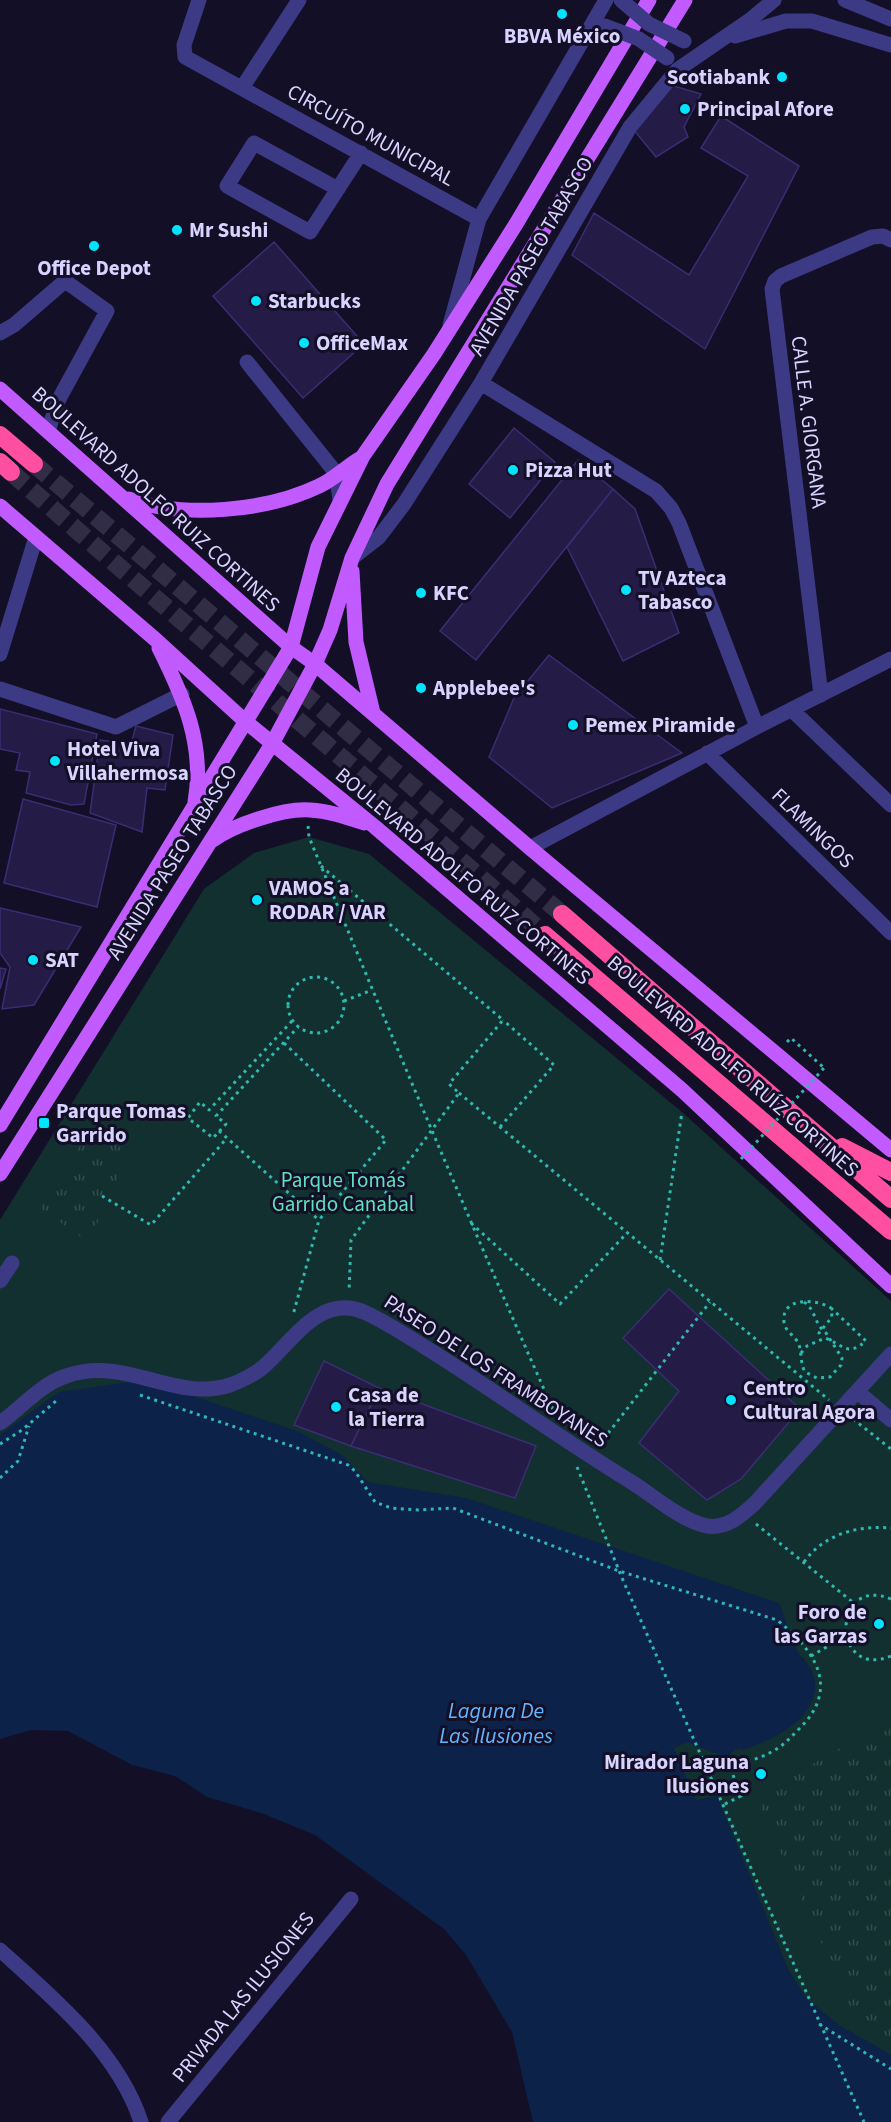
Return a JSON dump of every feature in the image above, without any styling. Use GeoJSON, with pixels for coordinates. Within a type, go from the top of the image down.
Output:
{"type":"FeatureCollection","features":[{"type":"Feature","properties":{"kind":"highway"},"geometry":{"type":"LineString","coordinates":[[0,435],[34,464]]}},
{"type":"Feature","properties":{"kind":"highway","name":"BOULEVARD ADOLFO RUÍZ CORTINES"},"geometry":{"type":"LineString","coordinates":[[562,915],[891,1199]]}},
{"type":"Feature","properties":{"kind":"highway","name":"BOULEVARD ADOLFO RUÍZ CORTINES"},"geometry":{"type":"LineString","coordinates":[[545,935],[891,1231]]}},
{"type":"Feature","properties":{"kind":"highway"},"geometry":{"type":"LineString","coordinates":[[813,1132],[891,1173]]}},
{"type":"Feature","properties":{"kind":"main road","name":"AVENIDA PASEO TABASCO"},"geometry":{"type":"LineString","coordinates":[[0,1125],[291,647],[318,547],[363,456],[447,333],[516,224],[616,52],[649,0]]}},
{"type":"Feature","properties":{"kind":"main road","name":"AVENIDA PASEO TABASCO"},"geometry":{"type":"LineString","coordinates":[[0,1174],[272,744],[315,664],[330,630],[352,558],[387,484],[685,0]]}},
{"type":"Feature","properties":{"kind":"main road","name":"BOULEVARD ADOLFO RUIZ CORTINES"},"geometry":{"type":"LineString","coordinates":[[0,389],[291,647],[315,664],[530,848],[891,1150]]}},
{"type":"Feature","properties":{"kind":"main road"},"geometry":{"type":"LineString","coordinates":[[121,496],[149,505],[170,507],[245,507],[298,496],[327,482],[336,473],[363,456]]}},
{"type":"Feature","properties":{"kind":"main road","name":"BOULEVARD ADOLFO RUIZ CORTINES"},"geometry":{"type":"LineString","coordinates":[[0,506],[156,640],[246,722],[375,827],[682,1090],[891,1286]]}},
{"type":"Feature","properties":{"kind":"main road"},"geometry":{"type":"LineString","coordinates":[[352,558],[356,642],[373,713]]}},
{"type":"Feature","properties":{"kind":"main road"},"geometry":{"type":"LineString","coordinates":[[156,640],[182,694],[192,725],[198,765],[193,810]]}},
{"type":"Feature","properties":{"kind":"main road"},"geometry":{"type":"LineString","coordinates":[[208,844],[236,828],[307,810],[325,811],[375,827]]}},
{"type":"Feature","properties":{"kind":"street","name":"CIRCUÍTO MUNICIPAL"},"geometry":{"type":"LineString","coordinates":[[199,0],[184,45],[185,57],[479,219]]}},
{"type":"Feature","properties":{"kind":"street"},"geometry":{"type":"LineString","coordinates":[[242,88],[299,0]]}},
{"type":"Feature","properties":{"kind":"street","name":"AVENIDA PASEO TABASCO"},"geometry":{"type":"LineString","coordinates":[[447,333],[479,219],[599,25],[606,0]]}},
{"type":"Feature","properties":{"kind":"street"},"geometry":{"type":"LineString","coordinates":[[621,0],[649,24],[707,49],[735,36],[786,21],[812,21],[891,45]]}},
{"type":"Feature","properties":{"kind":"street","name":"AVENIDA PASEO TABASCO"},"geometry":{"type":"LineString","coordinates":[[352,558],[369,547],[398,513],[481,383],[630,127],[672,64],[707,49],[750,20],[774,0]]}},
{"type":"Feature","properties":{"kind":"street"},"geometry":{"type":"LineString","coordinates":[[845,0],[891,19]]}},
{"type":"Feature","properties":{"kind":"street"},"geometry":{"type":"LineString","coordinates":[[599,25],[639,39],[672,64]]}},
{"type":"Feature","properties":{"kind":"street"},"geometry":{"type":"LineString","coordinates":[[338,189],[254,143],[227,186],[310,232],[338,189],[361,153]]}},
{"type":"Feature","properties":{"kind":"street","name":"CALLE A. GIORGANA"},"geometry":{"type":"LineString","coordinates":[[821,694],[772,289],[775,281],[782,276],[851,246],[876,236],[891,240]]}},
{"type":"Feature","properties":{"kind":"street"},"geometry":{"type":"LineString","coordinates":[[0,333],[14,325],[65,281],[107,311],[59,399],[48,431]]}},
{"type":"Feature","properties":{"kind":"street"},"geometry":{"type":"LineString","coordinates":[[247,362],[336,473],[340,500]]}},
{"type":"Feature","properties":{"kind":"street"},"geometry":{"type":"LineString","coordinates":[[481,383],[639,480],[667,501],[679,523],[758,727]]}},
{"type":"Feature","properties":{"kind":"street"},"geometry":{"type":"LineString","coordinates":[[0,654],[36,537]]}},
{"type":"Feature","properties":{"kind":"street"},"geometry":{"type":"LineString","coordinates":[[530,848],[707,753],[891,659]]}},
{"type":"Feature","properties":{"kind":"street"},"geometry":{"type":"LineString","coordinates":[[0,689],[116,727],[182,694]]}},
{"type":"Feature","properties":{"kind":"street"},"geometry":{"type":"LineString","coordinates":[[792,710],[891,805]]}},
{"type":"Feature","properties":{"kind":"street","name":"FLAMINGOS"},"geometry":{"type":"LineString","coordinates":[[707,753],[891,933]]}},
{"type":"Feature","properties":{"kind":"street"},"geometry":{"type":"LineString","coordinates":[[0,1281],[12,1263]]}},
{"type":"Feature","properties":{"kind":"street","name":"PASEO DE LOS FRAMBOYANES"},"geometry":{"type":"LineString","coordinates":[[0,1423],[42,1389],[66,1376],[105,1369],[126,1372],[180,1388],[208,1389],[231,1384],[261,1369],[305,1322],[327,1311],[348,1308],[365,1312],[393,1328],[590,1456],[700,1523],[716,1526],[743,1513],[891,1354]]}},
{"type":"Feature","properties":{"kind":"street"},"geometry":{"type":"LineString","coordinates":[[858,1392],[891,1420]]}},
{"type":"Feature","properties":{"kind":"street","name":"PRIVADA LAS ILUSIONES"},"geometry":{"type":"LineString","coordinates":[[168,2122],[351,1899]]}},
{"type":"Feature","properties":{"kind":"street"},"geometry":{"type":"LineString","coordinates":[[0,1950],[66,2010],[101,2052],[130,2095],[141,2122]]}},
{"type":"Feature","properties":{"kind":"path"},"geometry":{"type":"LineString","coordinates":[[307,810],[309,837],[372,990],[433,1128],[470,1222],[567,1440],[622,1578],[817,2023],[864,2122]]}},
{"type":"Feature","properties":{"kind":"path"},"geometry":{"type":"LineString","coordinates":[[321,866],[554,1065],[500,1127]]}},
{"type":"Feature","properties":{"kind":"path"},"geometry":{"type":"LineString","coordinates":[[305,978],[330,980],[338,987],[344,1001],[341,1019],[327,1031],[309,1033],[292,1021],[288,1012],[288,997],[297,984],[305,978]]}},
{"type":"Feature","properties":{"kind":"path"},"geometry":{"type":"LineString","coordinates":[[344,1001],[372,990]]}},
{"type":"Feature","properties":{"kind":"path"},"geometry":{"type":"LineString","coordinates":[[503,1020],[449,1084],[710,1302],[891,1449]]}},
{"type":"Feature","properties":{"kind":"path"},"geometry":{"type":"LineString","coordinates":[[292,1021],[209,1110],[200,1102],[188,1118],[213,1138],[226,1124],[216,1116],[298,1027]]}},
{"type":"Feature","properties":{"kind":"path"},"geometry":{"type":"LineString","coordinates":[[741,1159],[824,1068],[791,1038]]}},
{"type":"Feature","properties":{"kind":"path"},"geometry":{"type":"LineString","coordinates":[[284,1043],[386,1140],[319,1220],[285,1344]]}},
{"type":"Feature","properties":{"kind":"path"},"geometry":{"type":"LineString","coordinates":[[348,1308],[351,1240],[459,1093]]}},
{"type":"Feature","properties":{"kind":"path"},"geometry":{"type":"LineString","coordinates":[[660,1260],[682,1112]]}},
{"type":"Feature","properties":{"kind":"path"},"geometry":{"type":"LineString","coordinates":[[219,1131],[319,1220]]}},
{"type":"Feature","properties":{"kind":"path"},"geometry":{"type":"LineString","coordinates":[[102,1196],[151,1225],[228,1138]]}},
{"type":"Feature","properties":{"kind":"path"},"geometry":{"type":"LineString","coordinates":[[470,1222],[560,1304],[627,1233]]}},
{"type":"Feature","properties":{"kind":"path"},"geometry":{"type":"LineString","coordinates":[[590,1456],[710,1302]]}},
{"type":"Feature","properties":{"kind":"path"},"geometry":{"type":"LineString","coordinates":[[800,1355],[807,1346],[820,1339],[830,1340],[850,1351],[866,1341],[822,1302],[799,1302],[788,1308],[784,1319],[785,1326],[799,1345],[800,1355],[805,1372],[803,1378]]}},
{"type":"Feature","properties":{"kind":"path"},"geometry":{"type":"LineString","coordinates":[[804,1302],[810,1306],[815,1321],[842,1358],[841,1365],[830,1377],[817,1378],[805,1372]]}},
{"type":"Feature","properties":{"kind":"path"},"geometry":{"type":"LineString","coordinates":[[820,1339],[819,1333],[832,1317],[831,1308]]}},
{"type":"Feature","properties":{"kind":"path"},"geometry":{"type":"LineString","coordinates":[[799,1345],[807,1346]]}},
{"type":"Feature","properties":{"kind":"path"},"geometry":{"type":"LineString","coordinates":[[138,1394],[348,1465],[355,1471],[375,1502],[383,1505],[418,1510],[453,1508],[619,1571],[777,1620],[797,1636],[811,1656],[823,1686],[816,1709],[809,1720],[773,1752],[730,1767],[741,1796],[723,1805]]}},
{"type":"Feature","properties":{"kind":"path"},"geometry":{"type":"LineString","coordinates":[[0,1444],[57,1400]]}},
{"type":"Feature","properties":{"kind":"path"},"geometry":{"type":"LineString","coordinates":[[0,1478],[18,1461],[26,1432],[34,1419]]}},
{"type":"Feature","properties":{"kind":"path"},"geometry":{"type":"LineString","coordinates":[[743,1513],[855,1604]]}},
{"type":"Feature","properties":{"kind":"path"},"geometry":{"type":"LineString","coordinates":[[804,1562],[827,1541],[845,1532],[864,1528],[891,1528]]}},
{"type":"Feature","properties":{"kind":"path"},"geometry":{"type":"LineString","coordinates":[[891,1599],[871,1596],[855,1604],[846,1616],[846,1636],[856,1652],[866,1658],[878,1660],[891,1656]]}},
{"type":"Feature","properties":{"kind":"path"},"geometry":{"type":"LineString","coordinates":[[811,1656],[846,1636]]}},
{"type":"Feature","properties":{"kind":"path"},"geometry":{"type":"LineString","coordinates":[[817,2023],[891,2068]]}},
{"type":"Feature","properties":{"kind":"green space","name":"Parque Tomás Garrido Canabal"},"geometry":{"type":"Polygon","coordinates":[[[309,837],[369,854],[682,1112],[891,1301],[891,2122],[838,2122],[666,1752],[684,1742],[815,1688],[804,1659],[784,1643],[0,1501],[0,1220],[204,889],[254,853],[309,837]]]}},
{"type":"Feature","properties":{"kind":"green space"},"geometry":{"type":"Polygon","coordinates":[[[89,1132],[133,1153],[110,1192],[96,1226],[81,1237],[40,1208],[89,1132]]]}},
{"type":"Feature","properties":{"kind":"green space"},"geometry":{"type":"Polygon","coordinates":[[[891,1720],[891,2051],[871,2038],[854,2015],[755,1796],[891,1720]]]}},
{"type":"Feature","properties":{"kind":"water","name":"Laguna De Las Ilusiones"},"geometry":{"type":"Polygon","coordinates":[[[145,1380],[297,1431],[342,1455],[368,1482],[466,1498],[779,1603],[797,1649],[813,1674],[815,1688],[812,1701],[805,1713],[783,1732],[769,1740],[743,1750],[739,1748],[725,1757],[687,1742],[674,1748],[696,1800],[717,1796],[789,1971],[807,1999],[839,2025],[891,2055],[891,2122],[533,2122],[512,2032],[466,1955],[444,1929],[315,1835],[264,1814],[207,1797],[175,1776],[132,1765],[68,1731],[31,1730],[0,1739],[0,1435],[59,1392],[145,1380]]]}},
{"type":"Feature","properties":{"kind":"building"},"geometry":{"type":"Polygon","coordinates":[[[667,84],[701,94],[684,127],[688,137],[656,157],[633,129],[667,84]]]}},
{"type":"Feature","properties":{"kind":"building"},"geometry":{"type":"Polygon","coordinates":[[[721,116],[799,166],[705,349],[572,255],[594,213],[689,275],[748,176],[701,148],[721,116]]]}},
{"type":"Feature","properties":{"kind":"building"},"geometry":{"type":"Polygon","coordinates":[[[274,242],[364,344],[303,398],[213,296],[274,242]]]}},
{"type":"Feature","properties":{"kind":"building"},"geometry":{"type":"Polygon","coordinates":[[[514,428],[555,462],[510,518],[469,484],[514,428]]]}},
{"type":"Feature","properties":{"kind":"building"},"geometry":{"type":"Polygon","coordinates":[[[578,460],[613,489],[476,660],[440,631],[578,460]]]}},
{"type":"Feature","properties":{"kind":"building","name":"TV Azteca Tabasco"},"geometry":{"type":"Polygon","coordinates":[[[613,489],[635,509],[679,633],[623,661],[567,547],[613,489]]]}},
{"type":"Feature","properties":{"kind":"building","name":"Pemex Piramide"},"geometry":{"type":"Polygon","coordinates":[[[549,655],[682,753],[552,808],[489,757],[514,698],[549,655]]]}},
{"type":"Feature","properties":{"kind":"building","name":"Hotel Viva Villahermosa"},"geometry":{"type":"Polygon","coordinates":[[[0,709],[97,734],[84,804],[71,805],[26,793],[30,772],[16,770],[20,753],[0,749],[0,709]]]}},
{"type":"Feature","properties":{"kind":"building"},"geometry":{"type":"Polygon","coordinates":[[[136,726],[173,735],[165,790],[147,788],[142,832],[90,813],[100,740],[131,744],[136,726]]]}},
{"type":"Feature","properties":{"kind":"building"},"geometry":{"type":"Polygon","coordinates":[[[23,799],[116,825],[97,907],[4,883],[23,799]]]}},
{"type":"Feature","properties":{"kind":"building","name":"SAT"},"geometry":{"type":"Polygon","coordinates":[[[0,908],[81,927],[34,1005],[2,1009],[10,967],[0,953],[0,908]]]}},
{"type":"Feature","properties":{"kind":"building"},"geometry":{"type":"Polygon","coordinates":[[[0,968],[6,969],[0,989],[0,968]]]}},
{"type":"Feature","properties":{"kind":"building","name":"Centro Cultural Agora"},"geometry":{"type":"Polygon","coordinates":[[[669,1289],[800,1409],[741,1479],[707,1500],[639,1443],[679,1391],[623,1338],[669,1289]]]}},
{"type":"Feature","properties":{"kind":"building","name":"Casa de la Tierra"},"geometry":{"type":"Polygon","coordinates":[[[324,1361],[379,1388],[351,1446],[294,1425],[324,1361]]]}},
{"type":"Feature","properties":{"kind":"building"},"geometry":{"type":"Polygon","coordinates":[[[379,1388],[536,1446],[515,1498],[351,1446],[379,1388]]]}},
{"type":"Feature","properties":{"kind":"tunnel"},"geometry":{"type":"LineString","coordinates":[[34,464],[562,914]]}},
{"type":"Feature","properties":{"kind":"tunnel"},"geometry":{"type":"LineString","coordinates":[[11,472],[545,935]]}},
{"type":"Feature","properties":{"kind":"place","name":"BBVA México"},"geometry":{"type":"Point","coordinates":[562,14]}},
{"type":"Feature","properties":{"kind":"place","name":"Scotiabank"},"geometry":{"type":"Point","coordinates":[782,77]}},
{"type":"Feature","properties":{"kind":"place","name":"Principal Afore"},"geometry":{"type":"Point","coordinates":[685,109]}},
{"type":"Feature","properties":{"kind":"place","name":"Mr Sushi"},"geometry":{"type":"Point","coordinates":[177,230]}},
{"type":"Feature","properties":{"kind":"place","name":"Office Depot"},"geometry":{"type":"Point","coordinates":[94,246]}},
{"type":"Feature","properties":{"kind":"place","name":"Starbucks"},"geometry":{"type":"Point","coordinates":[256,301]}},
{"type":"Feature","properties":{"kind":"place","name":"OfficeMax"},"geometry":{"type":"Point","coordinates":[304,343]}},
{"type":"Feature","properties":{"kind":"place","name":"Pizza Hut"},"geometry":{"type":"Point","coordinates":[513,470]}},
{"type":"Feature","properties":{"kind":"place","name":"TV Azteca Tabasco"},"geometry":{"type":"Point","coordinates":[626,590]}},
{"type":"Feature","properties":{"kind":"place","name":"KFC"},"geometry":{"type":"Point","coordinates":[421,593]}},
{"type":"Feature","properties":{"kind":"place","name":"Applebee's"},"geometry":{"type":"Point","coordinates":[421,688]}},
{"type":"Feature","properties":{"kind":"place","name":"Pemex Piramide"},"geometry":{"type":"Point","coordinates":[573,725]}},
{"type":"Feature","properties":{"kind":"place","name":"Hotel Viva Villahermosa"},"geometry":{"type":"Point","coordinates":[55,761]}},
{"type":"Feature","properties":{"kind":"place","name":"VAMOS a RODAR / VAR"},"geometry":{"type":"Point","coordinates":[257,900]}},
{"type":"Feature","properties":{"kind":"place","name":"SAT"},"geometry":{"type":"Point","coordinates":[33,960]}},
{"type":"Feature","properties":{"kind":"place","name":"Parque Tomas Garrido"},"geometry":{"type":"Point","coordinates":[44,1123]}},
{"type":"Feature","properties":{"kind":"place","name":"Centro Cultural Agora"},"geometry":{"type":"Point","coordinates":[731,1400]}},
{"type":"Feature","properties":{"kind":"place","name":"Casa de la Tierra"},"geometry":{"type":"Point","coordinates":[336,1407]}},
{"type":"Feature","properties":{"kind":"place","name":"Foro de las Garzas"},"geometry":{"type":"Point","coordinates":[879,1624]}},
{"type":"Feature","properties":{"kind":"place","name":"Mirador Laguna Ilusiones"},"geometry":{"type":"Point","coordinates":[761,1774]}}]}
